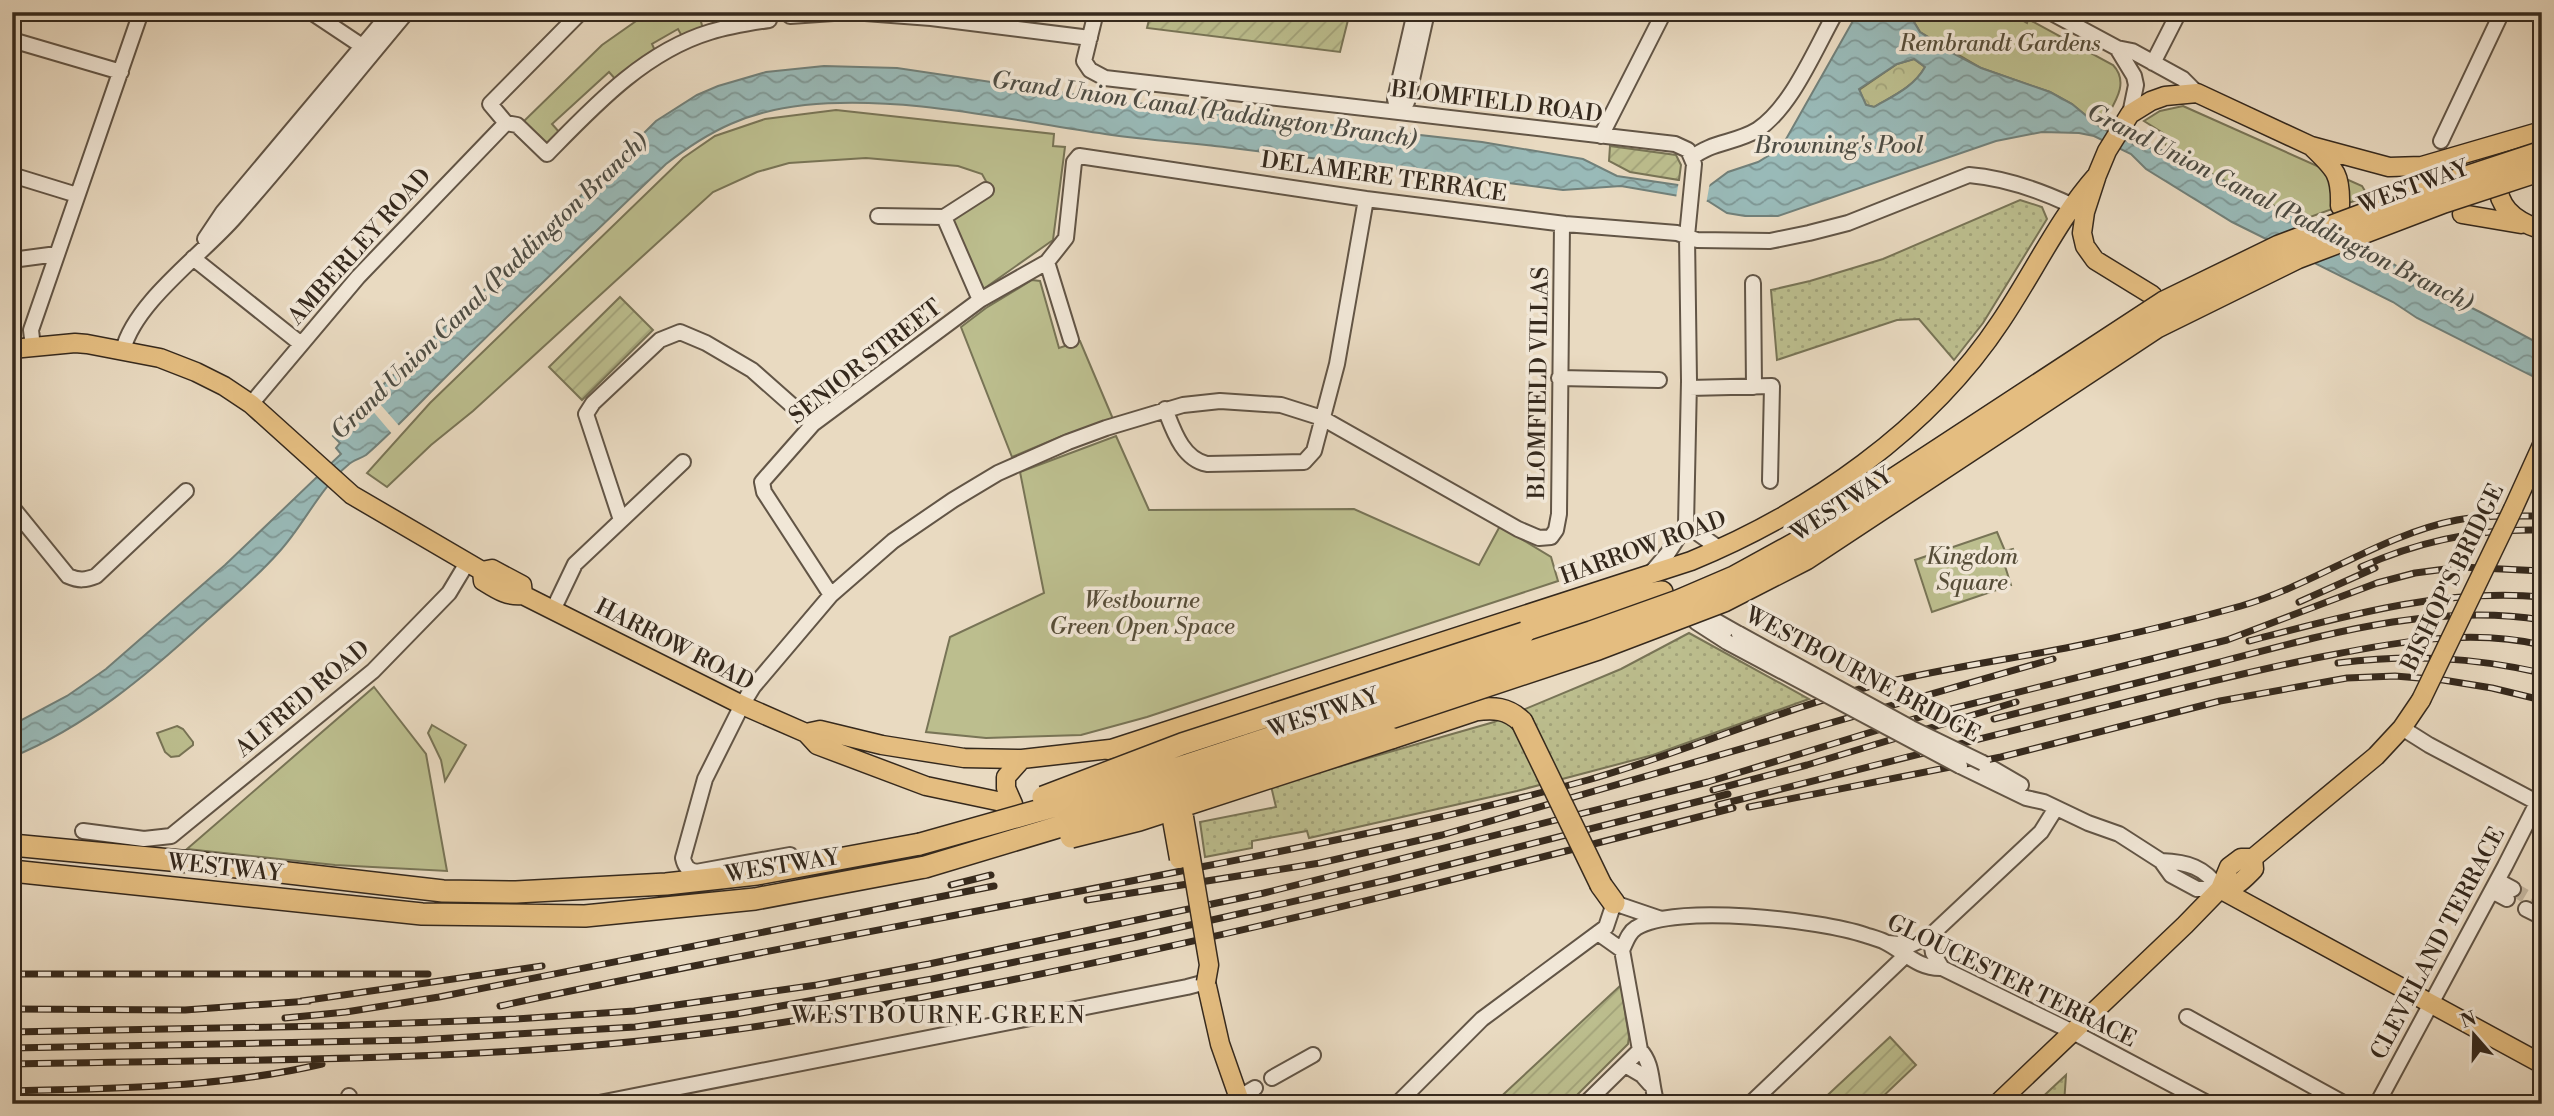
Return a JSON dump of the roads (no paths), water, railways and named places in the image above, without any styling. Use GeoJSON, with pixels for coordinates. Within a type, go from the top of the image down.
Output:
{"type":"FeatureCollection","features":[{"type":"Feature","properties":{"kind":"highway","name":"WESTWAY"},"geometry":{"type":"LineString","coordinates":[[12,845],[202,863],[443,891],[516,892],[653,885],[757,874],[919,844],[1131,783],[1493,666],[1678,601],[1734,577],[1796,543],[2164,302],[2279,246],[2328,226],[2542,152]]}},
{"type":"Feature","properties":{"kind":"highway","name":"WESTWAY"},"geometry":{"type":"LineString","coordinates":[[12,871],[422,914],[585,916],[755,899],[925,867],[1111,811],[1585,653],[1711,606],[1805,559],[2157,327],[2307,253],[2444,202],[2542,170]]}},
{"type":"Feature","properties":{"kind":"highway"},"geometry":{"type":"LineString","coordinates":[[919,844],[1182,744],[1640,595],[1662,592]]}},
{"type":"Feature","properties":{"kind":"highway"},"geometry":{"type":"LineString","coordinates":[[925,867],[1020,850],[1139,820],[1475,710],[1489,708],[1514,714],[1522,722],[1601,885],[1614,903]]}},
{"type":"Feature","properties":{"kind":"main road","name":"HARROW ROAD"},"geometry":{"type":"LineString","coordinates":[[2152,295],[2101,265],[2089,254],[2085,246],[2082,222],[2107,151],[2126,120],[2165,96],[2197,93]]}},
{"type":"Feature","properties":{"kind":"main road"},"geometry":{"type":"LineString","coordinates":[[2197,93],[2311,146],[2372,164],[2406,168],[2437,162],[2533,133]]}},
{"type":"Feature","properties":{"kind":"main road"},"geometry":{"type":"LineString","coordinates":[[2533,133],[2504,157],[2498,178],[2501,203],[2514,218],[2535,228]]}},
{"type":"Feature","properties":{"kind":"main road"},"geometry":{"type":"LineString","coordinates":[[2311,146],[2337,173],[2341,192],[2338,213],[2330,228],[2315,242]]}},
{"type":"Feature","properties":{"kind":"main road","name":"HARROW ROAD"},"geometry":{"type":"LineString","coordinates":[[1108,750],[1256,707],[1720,550],[1769,524],[1818,495],[1893,439],[1972,362],[2001,322],[2071,205],[2097,175]]}},
{"type":"Feature","properties":{"kind":"main road"},"geometry":{"type":"LineString","coordinates":[[2462,214],[2535,228]]}},
{"type":"Feature","properties":{"kind":"main road","name":"HARROW ROAD"},"geometry":{"type":"LineString","coordinates":[[12,349],[75,343],[160,358],[196,372],[251,404],[344,489],[475,567],[483,581],[496,589],[512,597],[523,595],[742,705],[806,733],[817,745],[926,786],[1008,803],[1006,777],[1022,759]]}},
{"type":"Feature","properties":{"kind":"main road","name":"BISHOP'S BRIDGE"},"geometry":{"type":"LineString","coordinates":[[1997,1104],[2220,889],[2229,867],[2241,858],[2253,858],[2364,767],[2402,728],[2421,700],[2542,445]]}},
{"type":"Feature","properties":{"kind":"main road","name":"HARROW ROAD"},"geometry":{"type":"LineString","coordinates":[[806,733],[820,730],[882,745],[964,758],[1022,759],[1147,748]]}},
{"type":"Feature","properties":{"kind":"main road"},"geometry":{"type":"LineString","coordinates":[[1178,819],[1198,968],[1206,982],[1220,1044],[1240,1101]]}},
{"type":"Feature","properties":{"kind":"main road"},"geometry":{"type":"LineString","coordinates":[[2220,889],[2542,1064]]}},
{"type":"Feature","properties":{"kind":"street"},"geometry":{"type":"LineString","coordinates":[[33,347],[31,330],[141,12]]}},
{"type":"Feature","properties":{"kind":"street"},"geometry":{"type":"LineString","coordinates":[[311,12],[367,50]]}},
{"type":"Feature","properties":{"kind":"street"},"geometry":{"type":"LineString","coordinates":[[367,50],[391,12]]}},
{"type":"Feature","properties":{"kind":"street"},"geometry":{"type":"LineString","coordinates":[[123,350],[138,319],[193,258],[223,212],[367,50],[407,12]]}},
{"type":"Feature","properties":{"kind":"street"},"geometry":{"type":"LineString","coordinates":[[581,12],[490,104],[506,123],[517,125],[547,154],[605,97],[660,55],[709,32],[769,20]]}},
{"type":"Feature","properties":{"kind":"street"},"geometry":{"type":"LineString","coordinates":[[790,12],[790,16],[850,12],[931,18],[1090,38],[1096,12]]}},
{"type":"Feature","properties":{"kind":"street"},"geometry":{"type":"LineString","coordinates":[[1398,111],[1395,99],[1415,12]]}},
{"type":"Feature","properties":{"kind":"street"},"geometry":{"type":"LineString","coordinates":[[1398,111],[1407,102],[1427,12]]}},
{"type":"Feature","properties":{"kind":"street"},"geometry":{"type":"LineString","coordinates":[[1601,136],[1640,54],[1664,12]]}},
{"type":"Feature","properties":{"kind":"street"},"geometry":{"type":"LineString","coordinates":[[1651,573],[1686,525],[1689,388],[1687,236],[1693,177],[1692,158],[1704,149],[1741,139],[1773,116],[1789,95],[1836,12]]}},
{"type":"Feature","properties":{"kind":"street"},"geometry":{"type":"LineString","coordinates":[[2050,12],[2183,79],[2197,93]]}},
{"type":"Feature","properties":{"kind":"street"},"geometry":{"type":"LineString","coordinates":[[2153,63],[2179,12]]}},
{"type":"Feature","properties":{"kind":"street"},"geometry":{"type":"LineString","coordinates":[[2441,141],[2502,12]]}},
{"type":"Feature","properties":{"kind":"street","name":"BLOMFIELD ROAD"},"geometry":{"type":"LineString","coordinates":[[1090,38],[1084,61],[1090,70],[1105,78],[1682,145],[1692,158]]}},
{"type":"Feature","properties":{"kind":"street"},"geometry":{"type":"LineString","coordinates":[[12,40],[121,72]]}},
{"type":"Feature","properties":{"kind":"street"},"geometry":{"type":"LineString","coordinates":[[2117,48],[2134,76],[2136,85],[2126,120]]}},
{"type":"Feature","properties":{"kind":"street","name":"AMBERLEY ROAD"},"geometry":{"type":"LineString","coordinates":[[251,404],[394,238],[506,123]]}},
{"type":"Feature","properties":{"kind":"street","name":"DELAMERE TERRACE"},"geometry":{"type":"LineString","coordinates":[[1047,262],[1066,237],[1076,157],[1082,155],[1366,199],[1687,236],[1697,240],[1770,241],[1809,233],[1848,223],[1969,176],[1983,176],[2043,191],[2071,205]]}},
{"type":"Feature","properties":{"kind":"street"},"geometry":{"type":"LineString","coordinates":[[12,175],[77,195]]}},
{"type":"Feature","properties":{"kind":"street"},"geometry":{"type":"LineString","coordinates":[[878,216],[944,217],[986,190]]}},
{"type":"Feature","properties":{"kind":"street"},"geometry":{"type":"LineString","coordinates":[[1165,409],[1179,442],[1198,462],[1304,461],[1314,450],[1337,364],[1366,199]]}},
{"type":"Feature","properties":{"kind":"street"},"geometry":{"type":"LineString","coordinates":[[944,217],[980,300]]}},
{"type":"Feature","properties":{"kind":"street","name":"BLOMFIELD VILLAS"},"geometry":{"type":"LineString","coordinates":[[1322,418],[1518,529],[1539,538],[1547,538],[1556,530],[1559,514],[1562,223]]}},
{"type":"Feature","properties":{"kind":"street"},"geometry":{"type":"LineString","coordinates":[[12,260],[57,254]]}},
{"type":"Feature","properties":{"kind":"street"},"geometry":{"type":"LineString","coordinates":[[193,258],[301,344]]}},
{"type":"Feature","properties":{"kind":"street"},"geometry":{"type":"LineString","coordinates":[[1047,262],[1071,340]]}},
{"type":"Feature","properties":{"kind":"street","name":"SENIOR STREET"},"geometry":{"type":"LineString","coordinates":[[831,595],[762,487],[762,482],[813,424],[980,300],[1047,262]]}},
{"type":"Feature","properties":{"kind":"street"},"geometry":{"type":"LineString","coordinates":[[1753,283],[1754,387]]}},
{"type":"Feature","properties":{"kind":"street"},"geometry":{"type":"LineString","coordinates":[[621,520],[586,414],[593,403],[631,367],[660,340],[671,334],[680,332],[706,343],[752,370],[813,424]]}},
{"type":"Feature","properties":{"kind":"street"},"geometry":{"type":"LineString","coordinates":[[1559,378],[1659,380]]}},
{"type":"Feature","properties":{"kind":"street"},"geometry":{"type":"LineString","coordinates":[[1689,388],[1772,386],[1770,481]]}},
{"type":"Feature","properties":{"kind":"street"},"geometry":{"type":"LineString","coordinates":[[790,855],[696,872],[688,870],[683,858],[705,779],[753,687],[831,595],[893,541],[998,473],[1096,432],[1165,409],[1202,402],[1237,401],[1281,405],[1322,418]]}},
{"type":"Feature","properties":{"kind":"street"},"geometry":{"type":"LineString","coordinates":[[553,610],[575,564],[683,462]]}},
{"type":"Feature","properties":{"kind":"street"},"geometry":{"type":"LineString","coordinates":[[12,507],[68,576],[76,580],[87,580],[96,576],[186,491]]}},
{"type":"Feature","properties":{"kind":"street"},"geometry":{"type":"LineString","coordinates":[[1686,525],[1720,550]]}},
{"type":"Feature","properties":{"kind":"street","name":"ALFRED ROAD"},"geometry":{"type":"LineString","coordinates":[[83,831],[144,839],[171,836],[373,671],[475,567]]}},
{"type":"Feature","properties":{"kind":"street","name":"WESTBOURNE BRIDGE"},"geometry":{"type":"LineString","coordinates":[[1702,620],[1978,774],[2026,798],[2050,805]]}},
{"type":"Feature","properties":{"kind":"street","name":"WESTBOURNE BRIDGE"},"geometry":{"type":"LineString","coordinates":[[1733,638],[1983,763],[2050,805]]}},
{"type":"Feature","properties":{"kind":"street"},"geometry":{"type":"LineString","coordinates":[[2402,728],[2429,746],[2540,804]]}},
{"type":"Feature","properties":{"kind":"street","name":"CLEVELAND TERRACE"},"geometry":{"type":"LineString","coordinates":[[2377,1104],[2540,804]]}},
{"type":"Feature","properties":{"kind":"street"},"geometry":{"type":"LineString","coordinates":[[1888,943],[1910,944],[1930,936],[2040,832],[2050,805],[2119,834],[2161,861],[2171,875],[2197,889],[2220,889]]}},
{"type":"Feature","properties":{"kind":"street"},"geometry":{"type":"LineString","coordinates":[[2495,886],[2510,894]]}},
{"type":"Feature","properties":{"kind":"street"},"geometry":{"type":"LineString","coordinates":[[1397,1104],[1482,1019],[1606,927],[1614,903]]}},
{"type":"Feature","properties":{"kind":"street","name":"GLOUCESTER TERRACE"},"geometry":{"type":"LineString","coordinates":[[1614,903],[1661,919]]}},
{"type":"Feature","properties":{"kind":"street"},"geometry":{"type":"LineString","coordinates":[[2526,909],[2542,917]]}},
{"type":"Feature","properties":{"kind":"street","name":"GLOUCESTER TERRACE"},"geometry":{"type":"LineString","coordinates":[[1622,950],[1633,929],[1661,919],[1723,915],[1780,919],[1861,933],[1888,943],[1929,969],[1942,968],[2073,1032],[2209,1104]]}},
{"type":"Feature","properties":{"kind":"street"},"geometry":{"type":"LineString","coordinates":[[1598,933],[1622,950],[1640,1050],[1648,1058],[1652,1075],[1650,1084]]}},
{"type":"Feature","properties":{"kind":"street"},"geometry":{"type":"LineString","coordinates":[[1930,936],[1933,953],[1942,968]]}},
{"type":"Feature","properties":{"kind":"street"},"geometry":{"type":"LineString","coordinates":[[1749,1104],[1905,956]]}},
{"type":"Feature","properties":{"kind":"street"},"geometry":{"type":"LineString","coordinates":[[594,1104],[1206,982]]}},
{"type":"Feature","properties":{"kind":"street"},"geometry":{"type":"LineString","coordinates":[[2188,1017],[2345,1104]]}},
{"type":"Feature","properties":{"kind":"street"},"geometry":{"type":"LineString","coordinates":[[1585,1104],[1640,1050]]}},
{"type":"Feature","properties":{"kind":"street"},"geometry":{"type":"LineString","coordinates":[[1272,1078],[1313,1055]]}},
{"type":"Feature","properties":{"kind":"street"},"geometry":{"type":"LineString","coordinates":[[1625,1065],[1642,1075],[1650,1084],[1657,1104]]}},
{"type":"Feature","properties":{"kind":"street"},"geometry":{"type":"LineString","coordinates":[[1240,1101],[1255,1088]]}},
{"type":"Feature","properties":{"kind":"water"},"geometry":{"type":"Polygon","coordinates":[[[1858,12],[1908,12],[1920,32],[1954,54],[1981,68],[2050,92],[2072,104],[2101,128],[2135,145],[2167,151],[2250,195],[2393,264],[2398,267],[2399,272],[2540,344],[2542,381],[2417,318],[2393,302],[2232,222],[2146,169],[2131,154],[2094,136],[2079,133],[2042,132],[1996,141],[1778,216],[1745,216],[1727,213],[1708,201],[1621,186],[1563,190],[1121,136],[955,110],[880,103],[784,108],[748,117],[714,132],[666,164],[389,434],[338,475],[288,541],[244,588],[115,698],[65,731],[12,757],[12,725],[67,696],[106,669],[225,565],[341,454],[336,448],[340,443],[333,436],[372,395],[518,258],[656,121],[697,95],[718,86],[766,72],[824,66],[897,68],[1118,101],[1482,142],[1583,159],[1617,176],[1678,185],[1709,186],[1728,172],[1758,162],[1781,148],[1858,12]],[[1914,59],[1897,64],[1859,89],[1866,105],[1874,107],[1902,90],[1915,80],[1925,67],[1914,59]]]}},
{"type":"Feature","properties":{"kind":"tunnel"},"geometry":{"type":"LineString","coordinates":[[2513,889],[2537,903]]}},
{"type":"Feature","properties":{"kind":"railway"},"geometry":{"type":"LineString","coordinates":[[500,1006],[1302,847],[1493,805],[1625,769],[1806,706],[1879,684],[2088,643],[2241,606],[2269,597],[2375,548],[2429,527],[2478,517],[2542,516]]}},
{"type":"Feature","properties":{"kind":"railway"},"geometry":{"type":"LineString","coordinates":[[2361,567],[2447,539],[2492,532],[2537,530]]}},
{"type":"Feature","properties":{"kind":"railway"},"geometry":{"type":"LineString","coordinates":[[12,1032],[327,1026],[516,1019],[634,1011],[817,985],[1264,893],[1708,782],[1927,715],[2227,640],[2377,583],[2415,573],[2461,567],[2542,571]]}},
{"type":"Feature","properties":{"kind":"railway"},"geometry":{"type":"LineString","coordinates":[[2299,602],[2375,568]]}},
{"type":"Feature","properties":{"kind":"railway"},"geometry":{"type":"LineString","coordinates":[[2249,641],[2358,614],[2431,600],[2505,595],[2542,597]]}},
{"type":"Feature","properties":{"kind":"railway"},"geometry":{"type":"LineString","coordinates":[[1994,719],[2296,642],[2377,625],[2459,615],[2542,620]]}},
{"type":"Feature","properties":{"kind":"railway"},"geometry":{"type":"LineString","coordinates":[[1718,805],[2184,688],[2353,651],[2461,637],[2515,640],[2542,645]]}},
{"type":"Feature","properties":{"kind":"railway"},"geometry":{"type":"LineString","coordinates":[[2338,663],[2415,658],[2465,660],[2542,673]]}},
{"type":"Feature","properties":{"kind":"railway"},"geometry":{"type":"LineString","coordinates":[[1087,900],[1320,863],[1442,835],[2053,659]]}},
{"type":"Feature","properties":{"kind":"railway"},"geometry":{"type":"LineString","coordinates":[[1749,807],[2001,757],[2220,701],[2347,678],[2395,676],[2443,680],[2542,700]]}},
{"type":"Feature","properties":{"kind":"railway"},"geometry":{"type":"LineString","coordinates":[[1713,790],[1807,765],[2016,702]]}},
{"type":"Feature","properties":{"kind":"railway"},"geometry":{"type":"LineString","coordinates":[[12,1048],[417,1040],[635,1027],[736,1014],[932,979],[1137,937],[1392,879],[1728,794]]}},
{"type":"Feature","properties":{"kind":"railway"},"geometry":{"type":"LineString","coordinates":[[12,1064],[467,1054],[649,1040],[774,1024],[1016,979],[1286,920],[1733,808]]}},
{"type":"Feature","properties":{"kind":"railway"},"geometry":{"type":"LineString","coordinates":[[951,885],[991,875]]}},
{"type":"Feature","properties":{"kind":"railway"},"geometry":{"type":"LineString","coordinates":[[285,1018],[346,1012],[439,997],[994,886]]}},
{"type":"Feature","properties":{"kind":"railway"},"geometry":{"type":"LineString","coordinates":[[302,1001],[542,966]]}},
{"type":"Feature","properties":{"kind":"railway"},"geometry":{"type":"LineString","coordinates":[[12,974],[428,974]]}},
{"type":"Feature","properties":{"kind":"railway"},"geometry":{"type":"LineString","coordinates":[[12,1009],[185,1010],[309,1001]]}},
{"type":"Feature","properties":{"kind":"railway"},"geometry":{"type":"LineString","coordinates":[[12,1091],[207,1082],[322,1064]]}},
{"type":"Feature","properties":{"kind":"district","name":"WESTBOURNE GREEN"},"geometry":{"type":"Point","coordinates":[939,1015]}},
{"type":"Feature","properties":{"kind":"park label","name":"Rembrandt Gardens"},"geometry":{"type":"Point","coordinates":[2000,43]}},
{"type":"Feature","properties":{"kind":"park label","name":"Kingdom Square"},"geometry":{"type":"Point","coordinates":[1972,569]}},
{"type":"Feature","properties":{"kind":"park label","name":"Westbourne Green Open Space"},"geometry":{"type":"Point","coordinates":[1142,613]}},
{"type":"Feature","properties":{"kind":"water label","name":"Grand Union Canal (Paddington Branch)"},"geometry":{"type":"Point","coordinates":[1204,109]}},
{"type":"Feature","properties":{"kind":"water label","name":"Browning's Pool"},"geometry":{"type":"Point","coordinates":[1839,145]}},
{"type":"Feature","properties":{"kind":"water label","name":"Grand Union Canal (Paddington Branch)"},"geometry":{"type":"Point","coordinates":[2280,207]}},
{"type":"Feature","properties":{"kind":"water label","name":"Grand Union Canal (Paddington Branch)"},"geometry":{"type":"Point","coordinates":[489,286]}}]}
